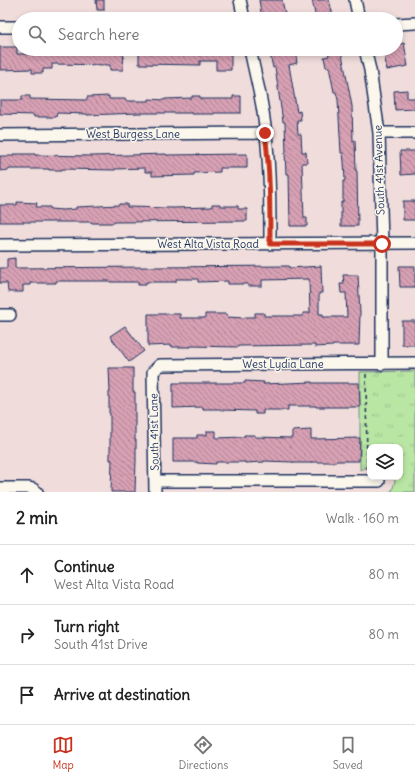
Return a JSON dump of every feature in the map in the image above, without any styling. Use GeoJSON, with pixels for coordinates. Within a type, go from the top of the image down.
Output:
{"type":"FeatureCollection","features":[{"type":"Feature","properties":{"kind":"street"},"geometry":{"type":"LineString","coordinates":[[240,0],[243,12]]}},
{"type":"Feature","properties":{"kind":"street"},"geometry":{"type":"LineString","coordinates":[[355,0],[358,12]]}},
{"type":"Feature","properties":{"kind":"street"},"geometry":{"type":"LineString","coordinates":[[403,24],[415,24]]}},
{"type":"Feature","properties":{"kind":"street"},"geometry":{"type":"LineString","coordinates":[[0,27],[12,27]]}},
{"type":"Feature","properties":{"kind":"street"},"geometry":{"type":"LineString","coordinates":[[251,56],[263,112],[268,154],[270,244]]}},
{"type":"Feature","properties":{"kind":"street","name":"South 41st Avenue"},"geometry":{"type":"LineString","coordinates":[[367,56],[379,133],[382,244],[382,364]]}},
{"type":"Feature","properties":{"kind":"street","name":"West Burgess Lane"},"geometry":{"type":"LineString","coordinates":[[0,135],[265,133]]}},
{"type":"Feature","properties":{"kind":"street"},"geometry":{"type":"LineString","coordinates":[[379,133],[415,133]]}},
{"type":"Feature","properties":{"kind":"street","name":"West Alta Vista Road"},"geometry":{"type":"LineString","coordinates":[[0,245],[415,243]]}},
{"type":"Feature","properties":{"kind":"street","name":"West Lydia Lane"},"geometry":{"type":"LineString","coordinates":[[153,372],[160,365],[415,363]]}},
{"type":"Feature","properties":{"kind":"street","name":"South 41st Lane"},"geometry":{"type":"LineString","coordinates":[[153,372],[155,486]]}},
{"type":"Feature","properties":{"kind":"street"},"geometry":{"type":"LineString","coordinates":[[155,486],[379,481]]}},
{"type":"Feature","properties":{"kind":"street"},"geometry":{"type":"LineString","coordinates":[[0,488],[29,488],[37,492]]}},
{"type":"Feature","properties":{"kind":"path"},"geometry":{"type":"LineString","coordinates":[[366,364],[367,481]]}},
{"type":"Feature","properties":{"kind":"green space"},"geometry":{"type":"Polygon","coordinates":[[[415,371],[415,492],[389,492],[392,491],[394,480],[403,480],[403,444],[367,444],[367,466],[360,470],[360,372],[415,371]]]}},
{"type":"Feature","properties":{"kind":"building"},"geometry":{"type":"Polygon","coordinates":[[[96,0],[104,0],[104,10],[97,10],[96,0]]]}},
{"type":"Feature","properties":{"kind":"building"},"geometry":{"type":"Polygon","coordinates":[[[259,0],[282,0],[285,12],[261,12],[259,0]]]}},
{"type":"Feature","properties":{"kind":"building"},"geometry":{"type":"Polygon","coordinates":[[[312,0],[329,0],[332,12],[315,12],[312,0]]]}},
{"type":"Feature","properties":{"kind":"building"},"geometry":{"type":"Polygon","coordinates":[[[403,43],[408,66],[387,70],[384,56],[403,56],[403,43]]]}},
{"type":"Feature","properties":{"kind":"building"},"geometry":{"type":"Polygon","coordinates":[[[0,47],[12,47],[12,56],[124,56],[123,70],[110,70],[110,65],[52,64],[52,69],[43,69],[43,73],[32,73],[32,69],[0,70],[0,47]]]}},
{"type":"Feature","properties":{"kind":"building"},"geometry":{"type":"Polygon","coordinates":[[[139,56],[231,56],[231,70],[216,70],[216,61],[200,61],[200,65],[139,64],[139,56]]]}},
{"type":"Feature","properties":{"kind":"building"},"geometry":{"type":"Polygon","coordinates":[[[270,56],[296,56],[297,63],[289,65],[297,112],[300,111],[301,120],[297,120],[298,134],[301,134],[302,152],[306,152],[307,163],[302,163],[304,218],[307,218],[307,226],[290,226],[289,174],[286,174],[285,122],[283,122],[275,67],[273,68],[270,56]]]}},
{"type":"Feature","properties":{"kind":"building"},"geometry":{"type":"Polygon","coordinates":[[[342,56],[352,106],[353,141],[355,140],[357,171],[358,226],[341,226],[341,202],[343,202],[343,181],[345,181],[343,153],[341,153],[338,100],[336,92],[334,92],[329,67],[326,67],[324,57],[342,56]]]}},
{"type":"Feature","properties":{"kind":"building"},"geometry":{"type":"Polygon","coordinates":[[[407,90],[407,98],[415,98],[415,109],[395,110],[394,91],[407,90]]]}},
{"type":"Feature","properties":{"kind":"building"},"geometry":{"type":"Polygon","coordinates":[[[22,96],[30,96],[30,99],[87,100],[87,97],[109,96],[109,99],[149,101],[149,99],[165,100],[192,98],[192,96],[200,96],[200,99],[233,99],[233,96],[241,96],[241,113],[139,113],[87,115],[57,113],[56,117],[0,114],[0,100],[22,100],[22,96]]]}},
{"type":"Feature","properties":{"kind":"building"},"geometry":{"type":"Polygon","coordinates":[[[400,151],[415,151],[415,174],[401,175],[400,151]]]}},
{"type":"Feature","properties":{"kind":"building"},"geometry":{"type":"Polygon","coordinates":[[[13,154],[92,156],[247,154],[247,168],[220,168],[220,172],[194,173],[194,175],[152,176],[152,172],[145,172],[145,168],[115,170],[9,169],[0,171],[0,156],[13,156],[13,154]]]}},
{"type":"Feature","properties":{"kind":"building"},"geometry":{"type":"Polygon","coordinates":[[[403,201],[415,201],[415,220],[403,220],[403,201]]]}},
{"type":"Feature","properties":{"kind":"building"},"geometry":{"type":"Polygon","coordinates":[[[17,202],[37,203],[36,207],[50,207],[50,209],[63,210],[76,209],[76,207],[119,204],[127,204],[127,207],[173,208],[212,207],[212,204],[220,204],[220,206],[238,206],[238,209],[247,209],[247,221],[114,223],[0,222],[0,205],[17,205],[17,202]]]}},
{"type":"Feature","properties":{"kind":"building"},"geometry":{"type":"Polygon","coordinates":[[[15,258],[15,268],[289,266],[289,268],[321,266],[322,293],[319,293],[319,314],[323,314],[323,317],[347,317],[346,293],[341,293],[340,284],[344,284],[343,275],[358,275],[360,313],[359,345],[315,347],[315,345],[238,347],[172,347],[172,345],[148,346],[148,314],[180,314],[180,318],[205,318],[205,314],[227,314],[227,317],[245,318],[255,317],[255,313],[264,313],[264,316],[303,316],[303,313],[310,313],[309,279],[262,280],[262,286],[228,284],[228,281],[198,282],[198,279],[176,279],[176,282],[146,282],[146,285],[138,285],[138,282],[56,281],[56,283],[30,283],[30,285],[23,285],[23,292],[8,292],[7,283],[0,283],[0,268],[7,268],[7,259],[15,258]]]}},
{"type":"Feature","properties":{"kind":"building"},"geometry":{"type":"Polygon","coordinates":[[[399,266],[415,266],[415,287],[400,287],[399,266]]]}},
{"type":"Feature","properties":{"kind":"building"},"geometry":{"type":"Polygon","coordinates":[[[402,321],[415,321],[415,345],[402,345],[402,321]]]}},
{"type":"Feature","properties":{"kind":"building"},"geometry":{"type":"Polygon","coordinates":[[[125,326],[144,351],[129,362],[110,336],[125,326]]]}},
{"type":"Feature","properties":{"kind":"building"},"geometry":{"type":"Polygon","coordinates":[[[109,368],[133,368],[136,440],[135,492],[111,492],[112,460],[110,460],[109,368]]]}},
{"type":"Feature","properties":{"kind":"building"},"geometry":{"type":"Polygon","coordinates":[[[245,381],[264,382],[263,384],[312,382],[359,383],[360,407],[288,406],[288,410],[263,410],[263,414],[255,414],[255,411],[203,409],[203,407],[173,408],[173,383],[245,383],[245,381]]]}},
{"type":"Feature","properties":{"kind":"building"},"geometry":{"type":"Polygon","coordinates":[[[311,430],[311,439],[360,438],[359,461],[311,463],[264,461],[245,463],[216,462],[216,464],[173,462],[173,438],[197,438],[197,435],[207,435],[207,431],[216,431],[216,438],[255,435],[255,437],[292,438],[292,431],[311,430]]]}},
{"type":"Feature","properties":{"kind":"route"},"geometry":{"type":"LineString","coordinates":[[265,133],[270,190],[270,244],[382,244]]}}]}
